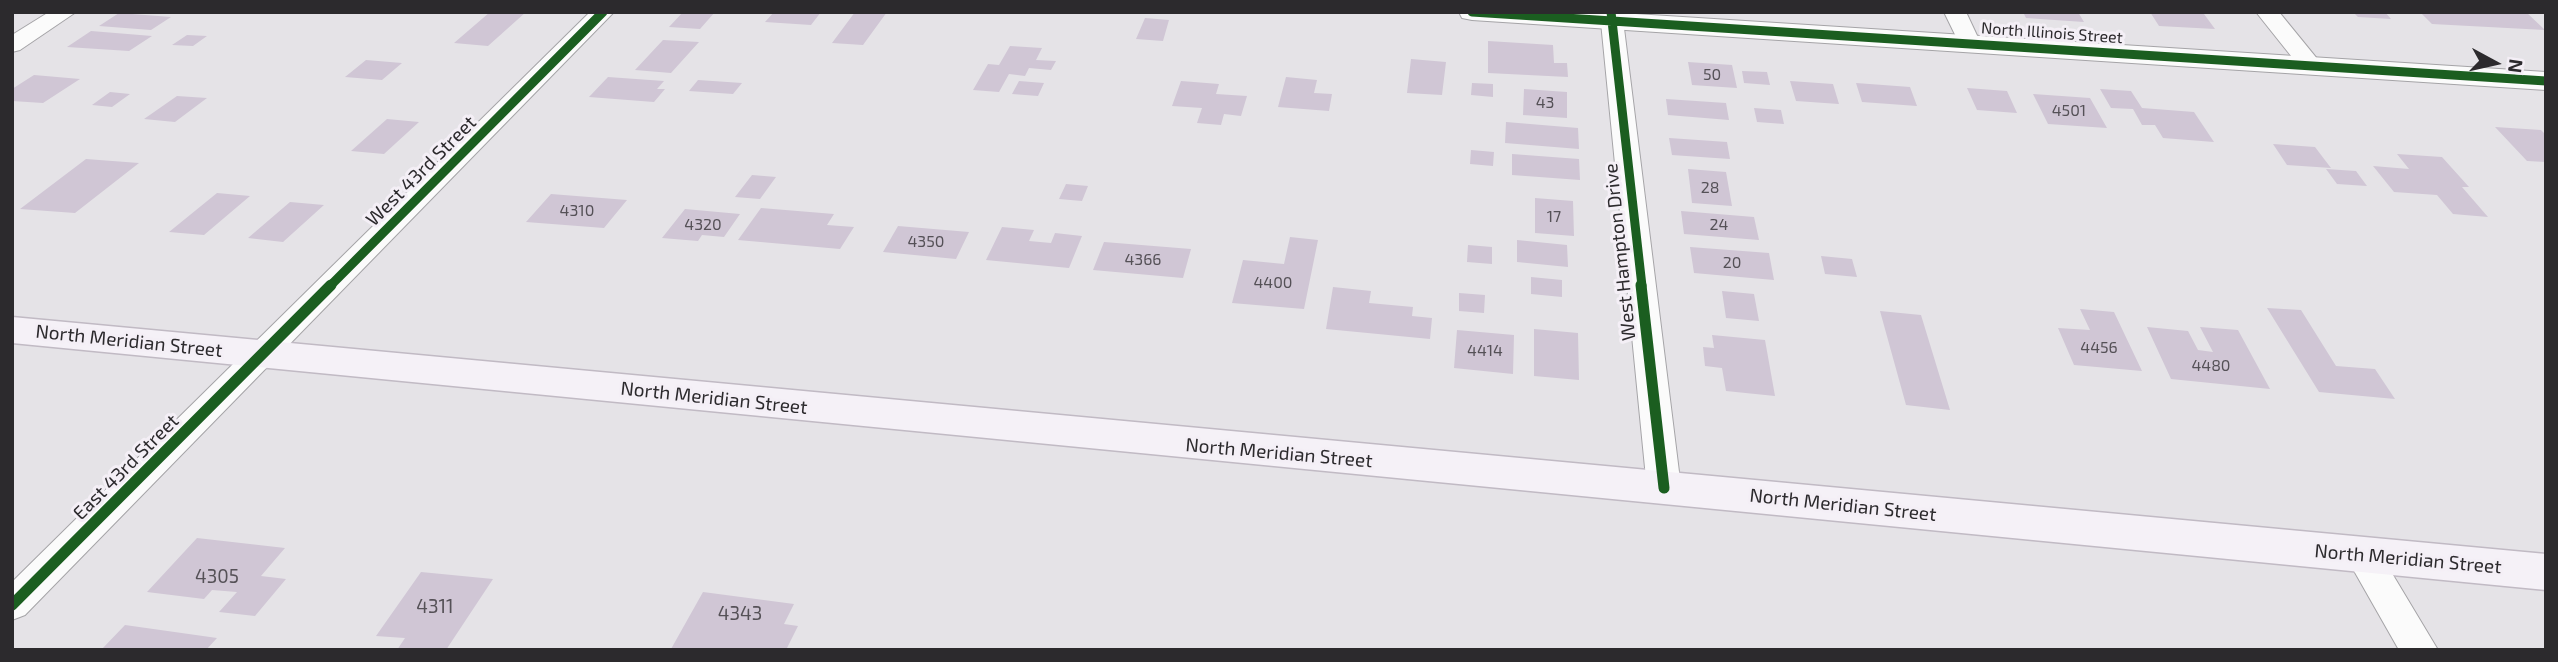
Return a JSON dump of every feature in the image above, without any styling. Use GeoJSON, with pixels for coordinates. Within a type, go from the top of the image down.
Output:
{"type":"FeatureCollection","features":[{"type":"Feature","properties":{"kind":"main road","name":"North Meridian Street"},"geometry":{"type":"LineString","coordinates":[[12,330],[2546,572]]}},
{"type":"Feature","properties":{"kind":"street"},"geometry":{"type":"LineString","coordinates":[[12,45],[65,12]]}},
{"type":"Feature","properties":{"kind":"street","name":"West 43rd Street"},"geometry":{"type":"LineString","coordinates":[[264,354],[603,12]]}},
{"type":"Feature","properties":{"kind":"street","name":"North Illinois Street"},"geometry":{"type":"LineString","coordinates":[[1472,12],[1612,17],[1970,44],[2546,81]]}},
{"type":"Feature","properties":{"kind":"street"},"geometry":{"type":"LineString","coordinates":[[1955,12],[1970,44]]}},
{"type":"Feature","properties":{"kind":"street"},"geometry":{"type":"LineString","coordinates":[[2267,12],[2311,66]]}},
{"type":"Feature","properties":{"kind":"street","name":"West Hampton Drive"},"geometry":{"type":"LineString","coordinates":[[1612,17],[1664,488]]}},
{"type":"Feature","properties":{"kind":"street","name":"East 43rd Street"},"geometry":{"type":"LineString","coordinates":[[12,605],[264,354]]}},
{"type":"Feature","properties":{"kind":"street"},"geometry":{"type":"LineString","coordinates":[[2363,555],[2419,650]]}},
{"type":"Feature","properties":{"kind":"building"},"geometry":{"type":"Polygon","coordinates":[[[490,12],[526,12],[488,46],[454,43],[490,12]]]}},
{"type":"Feature","properties":{"kind":"building"},"geometry":{"type":"Polygon","coordinates":[[[683,12],[715,12],[700,29],[669,27],[683,12]]]}},
{"type":"Feature","properties":{"kind":"building"},"geometry":{"type":"Polygon","coordinates":[[[774,12],[821,12],[811,25],[765,22],[774,12]]]}},
{"type":"Feature","properties":{"kind":"building"},"geometry":{"type":"Polygon","coordinates":[[[855,12],[887,12],[863,45],[832,43],[855,12]]]}},
{"type":"Feature","properties":{"kind":"building"},"geometry":{"type":"Polygon","coordinates":[[[2023,12],[2078,12],[2084,22],[2026,18],[2023,12]]]}},
{"type":"Feature","properties":{"kind":"building"},"geometry":{"type":"Polygon","coordinates":[[[2150,12],[2204,14],[2215,29],[2159,26],[2150,12]]]}},
{"type":"Feature","properties":{"kind":"building"},"geometry":{"type":"Polygon","coordinates":[[[2353,12],[2385,12],[2391,19],[2358,17],[2353,12]]]}},
{"type":"Feature","properties":{"kind":"building"},"geometry":{"type":"Polygon","coordinates":[[[2420,12],[2526,12],[2545,30],[2432,24],[2420,12]]]}},
{"type":"Feature","properties":{"kind":"building"},"geometry":{"type":"Polygon","coordinates":[[[119,13],[171,17],[151,30],[99,26],[119,13]]]}},
{"type":"Feature","properties":{"kind":"building"},"geometry":{"type":"Polygon","coordinates":[[[1145,18],[1169,20],[1163,41],[1136,39],[1145,18]]]}},
{"type":"Feature","properties":{"kind":"building"},"geometry":{"type":"Polygon","coordinates":[[[91,31],[152,36],[129,51],[67,47],[91,31]]]}},
{"type":"Feature","properties":{"kind":"building"},"geometry":{"type":"Polygon","coordinates":[[[187,35],[207,36],[193,46],[172,45],[187,35]]]}},
{"type":"Feature","properties":{"kind":"building"},"geometry":{"type":"Polygon","coordinates":[[[663,40],[699,42],[671,73],[635,70],[663,40]]]}},
{"type":"Feature","properties":{"kind":"building"},"geometry":{"type":"Polygon","coordinates":[[[1488,41],[1553,45],[1554,63],[1567,63],[1568,77],[1488,73],[1488,41]]]}},
{"type":"Feature","properties":{"kind":"building"},"geometry":{"type":"Polygon","coordinates":[[[1010,46],[1042,48],[1036,60],[1056,61],[1051,70],[1029,68],[1025,76],[1009,74],[999,92],[973,90],[988,64],[999,65],[1010,46]]]}},
{"type":"Feature","properties":{"kind":"building"},"geometry":{"type":"Polygon","coordinates":[[[1411,59],[1446,62],[1442,95],[1407,93],[1411,59]]]}},
{"type":"Feature","properties":{"kind":"building"},"geometry":{"type":"Polygon","coordinates":[[[366,60],[402,63],[382,80],[345,77],[366,60]]]}},
{"type":"Feature","properties":{"kind":"building"},"geometry":{"type":"Polygon","coordinates":[[[1688,62],[1732,65],[1737,88],[1692,85],[1688,62]]]}},
{"type":"Feature","properties":{"kind":"building"},"geometry":{"type":"Polygon","coordinates":[[[1742,71],[1767,72],[1770,85],[1744,83],[1742,71]]]}},
{"type":"Feature","properties":{"kind":"building"},"geometry":{"type":"Polygon","coordinates":[[[34,75],[80,79],[43,103],[12,101],[12,89],[34,75]]]}},
{"type":"Feature","properties":{"kind":"building"},"geometry":{"type":"Polygon","coordinates":[[[608,77],[664,81],[657,89],[665,89],[654,102],[589,97],[608,77]]]}},
{"type":"Feature","properties":{"kind":"building"},"geometry":{"type":"Polygon","coordinates":[[[1286,77],[1317,80],[1314,93],[1332,94],[1329,111],[1278,107],[1286,77]]]}},
{"type":"Feature","properties":{"kind":"building"},"geometry":{"type":"Polygon","coordinates":[[[698,80],[742,83],[733,94],[689,91],[698,80]]]}},
{"type":"Feature","properties":{"kind":"building"},"geometry":{"type":"Polygon","coordinates":[[[1019,81],[1044,83],[1038,96],[1012,94],[1019,81]]]}},
{"type":"Feature","properties":{"kind":"building"},"geometry":{"type":"Polygon","coordinates":[[[1181,81],[1219,84],[1216,94],[1247,96],[1241,116],[1224,114],[1221,125],[1197,123],[1202,108],[1172,106],[1181,81]]]}},
{"type":"Feature","properties":{"kind":"building"},"geometry":{"type":"Polygon","coordinates":[[[1790,81],[1833,84],[1839,104],[1796,101],[1790,81]]]}},
{"type":"Feature","properties":{"kind":"building"},"geometry":{"type":"Polygon","coordinates":[[[1472,83],[1493,84],[1493,97],[1471,95],[1472,83]]]}},
{"type":"Feature","properties":{"kind":"building"},"geometry":{"type":"Polygon","coordinates":[[[1856,83],[1910,87],[1917,106],[1862,102],[1856,83]]]}},
{"type":"Feature","properties":{"kind":"building"},"geometry":{"type":"Polygon","coordinates":[[[1967,88],[2007,91],[2017,113],[1977,110],[1967,88]]]}},
{"type":"Feature","properties":{"kind":"building"},"geometry":{"type":"Polygon","coordinates":[[[1524,89],[1567,92],[1567,118],[1523,115],[1524,89]]]}},
{"type":"Feature","properties":{"kind":"building"},"geometry":{"type":"Polygon","coordinates":[[[2100,89],[2131,91],[2142,108],[2194,112],[2214,142],[2163,138],[2155,125],[2142,125],[2133,109],[2111,108],[2100,89]]]}},
{"type":"Feature","properties":{"kind":"building"},"geometry":{"type":"Polygon","coordinates":[[[110,92],[130,94],[112,107],[92,105],[110,92]]]}},
{"type":"Feature","properties":{"kind":"building"},"geometry":{"type":"Polygon","coordinates":[[[2033,94],[2090,98],[2107,128],[2048,124],[2033,94]]]}},
{"type":"Feature","properties":{"kind":"building"},"geometry":{"type":"Polygon","coordinates":[[[177,96],[207,98],[175,122],[144,119],[177,96]]]}},
{"type":"Feature","properties":{"kind":"building"},"geometry":{"type":"Polygon","coordinates":[[[1666,99],[1726,103],[1729,120],[1668,115],[1666,99]]]}},
{"type":"Feature","properties":{"kind":"building"},"geometry":{"type":"Polygon","coordinates":[[[1754,108],[1781,110],[1784,124],[1757,122],[1754,108]]]}},
{"type":"Feature","properties":{"kind":"building"},"geometry":{"type":"Polygon","coordinates":[[[387,119],[419,122],[384,154],[351,151],[387,119]]]}},
{"type":"Feature","properties":{"kind":"building"},"geometry":{"type":"Polygon","coordinates":[[[1506,122],[1578,128],[1579,149],[1505,143],[1506,122]]]}},
{"type":"Feature","properties":{"kind":"building"},"geometry":{"type":"Polygon","coordinates":[[[2495,127],[2541,130],[2546,135],[2546,162],[2527,161],[2495,127]]]}},
{"type":"Feature","properties":{"kind":"building"},"geometry":{"type":"Polygon","coordinates":[[[1669,138],[1727,142],[1730,159],[1672,155],[1669,138]]]}},
{"type":"Feature","properties":{"kind":"building"},"geometry":{"type":"Polygon","coordinates":[[[2273,144],[2315,147],[2331,168],[2287,165],[2273,144]]]}},
{"type":"Feature","properties":{"kind":"building"},"geometry":{"type":"Polygon","coordinates":[[[1471,150],[1494,152],[1493,166],[1470,164],[1471,150]]]}},
{"type":"Feature","properties":{"kind":"building"},"geometry":{"type":"Polygon","coordinates":[[[1512,154],[1579,159],[1580,180],[1512,175],[1512,154]]]}},
{"type":"Feature","properties":{"kind":"building"},"geometry":{"type":"Polygon","coordinates":[[[2397,154],[2442,157],[2469,187],[2462,187],[2488,217],[2453,214],[2437,195],[2394,192],[2373,166],[2409,169],[2397,154]]]}},
{"type":"Feature","properties":{"kind":"building"},"geometry":{"type":"Polygon","coordinates":[[[86,159],[139,163],[75,213],[20,209],[86,159]]]}},
{"type":"Feature","properties":{"kind":"building"},"geometry":{"type":"Polygon","coordinates":[[[1688,169],[1726,172],[1732,206],[1692,203],[1688,169]]]}},
{"type":"Feature","properties":{"kind":"building"},"geometry":{"type":"Polygon","coordinates":[[[2326,169],[2356,171],[2367,186],[2337,184],[2326,169]]]}},
{"type":"Feature","properties":{"kind":"building"},"geometry":{"type":"Polygon","coordinates":[[[752,175],[776,177],[760,199],[735,197],[752,175]]]}},
{"type":"Feature","properties":{"kind":"building"},"geometry":{"type":"Polygon","coordinates":[[[1066,184],[1088,186],[1082,201],[1059,199],[1066,184]]]}},
{"type":"Feature","properties":{"kind":"building"},"geometry":{"type":"Polygon","coordinates":[[[217,193],[250,196],[204,235],[169,232],[217,193]]]}},
{"type":"Feature","properties":{"kind":"building"},"geometry":{"type":"Polygon","coordinates":[[[551,194],[627,200],[604,228],[526,222],[551,194]]]}},
{"type":"Feature","properties":{"kind":"building"},"geometry":{"type":"Polygon","coordinates":[[[1535,198],[1573,201],[1574,236],[1535,233],[1535,198]]]}},
{"type":"Feature","properties":{"kind":"building"},"geometry":{"type":"Polygon","coordinates":[[[290,202],[324,205],[283,242],[248,238],[290,202]]]}},
{"type":"Feature","properties":{"kind":"building"},"geometry":{"type":"Polygon","coordinates":[[[761,208],[834,214],[827,225],[854,227],[840,249],[738,240],[761,208]]]}},
{"type":"Feature","properties":{"kind":"building"},"geometry":{"type":"Polygon","coordinates":[[[685,209],[740,214],[724,237],[702,235],[698,241],[662,238],[685,209]]]}},
{"type":"Feature","properties":{"kind":"building"},"geometry":{"type":"Polygon","coordinates":[[[1681,211],[1754,217],[1759,240],[1684,234],[1681,211]]]}},
{"type":"Feature","properties":{"kind":"building"},"geometry":{"type":"Polygon","coordinates":[[[898,226],[969,232],[956,259],[883,252],[898,226]]]}},
{"type":"Feature","properties":{"kind":"building"},"geometry":{"type":"Polygon","coordinates":[[[1002,227],[1034,230],[1029,241],[1051,243],[1055,233],[1082,236],[1069,268],[986,260],[1002,227]]]}},
{"type":"Feature","properties":{"kind":"building"},"geometry":{"type":"Polygon","coordinates":[[[1290,237],[1318,240],[1304,309],[1232,303],[1243,260],[1284,264],[1290,237]]]}},
{"type":"Feature","properties":{"kind":"building"},"geometry":{"type":"Polygon","coordinates":[[[1517,240],[1567,245],[1568,267],[1517,262],[1517,240]]]}},
{"type":"Feature","properties":{"kind":"building"},"geometry":{"type":"Polygon","coordinates":[[[1104,242],[1191,249],[1183,278],[1093,270],[1104,242]]]}},
{"type":"Feature","properties":{"kind":"building"},"geometry":{"type":"Polygon","coordinates":[[[1468,245],[1492,247],[1492,264],[1467,262],[1468,245]]]}},
{"type":"Feature","properties":{"kind":"building"},"geometry":{"type":"Polygon","coordinates":[[[1690,247],[1769,253],[1774,280],[1694,273],[1690,247]]]}},
{"type":"Feature","properties":{"kind":"building"},"geometry":{"type":"Polygon","coordinates":[[[1821,256],[1852,259],[1857,277],[1825,274],[1821,256]]]}},
{"type":"Feature","properties":{"kind":"building"},"geometry":{"type":"Polygon","coordinates":[[[1531,277],[1562,280],[1562,297],[1531,294],[1531,277]]]}},
{"type":"Feature","properties":{"kind":"building"},"geometry":{"type":"Polygon","coordinates":[[[1333,287],[1371,291],[1369,303],[1413,307],[1412,316],[1432,318],[1430,339],[1326,329],[1333,287]]]}},
{"type":"Feature","properties":{"kind":"building"},"geometry":{"type":"Polygon","coordinates":[[[1722,291],[1754,294],[1759,321],[1726,318],[1722,291]]]}},
{"type":"Feature","properties":{"kind":"building"},"geometry":{"type":"Polygon","coordinates":[[[1459,293],[1485,295],[1484,313],[1459,311],[1459,293]]]}},
{"type":"Feature","properties":{"kind":"building"},"geometry":{"type":"Polygon","coordinates":[[[2267,308],[2301,310],[2336,366],[2375,369],[2395,399],[2319,392],[2267,308]]]}},
{"type":"Feature","properties":{"kind":"building"},"geometry":{"type":"Polygon","coordinates":[[[2080,309],[2114,312],[2142,371],[2074,365],[2058,328],[2090,330],[2080,309]]]}},
{"type":"Feature","properties":{"kind":"building"},"geometry":{"type":"Polygon","coordinates":[[[1880,311],[1921,315],[1950,410],[1906,405],[1880,311]]]}},
{"type":"Feature","properties":{"kind":"building"},"geometry":{"type":"Polygon","coordinates":[[[2147,327],[2188,331],[2198,350],[2213,352],[2200,327],[2238,330],[2270,389],[2171,379],[2147,327]]]}},
{"type":"Feature","properties":{"kind":"building"},"geometry":{"type":"Polygon","coordinates":[[[1534,329],[1578,333],[1579,380],[1534,376],[1534,329]]]}},
{"type":"Feature","properties":{"kind":"building"},"geometry":{"type":"Polygon","coordinates":[[[1457,330],[1514,335],[1513,374],[1454,368],[1457,330]]]}},
{"type":"Feature","properties":{"kind":"building"},"geometry":{"type":"Polygon","coordinates":[[[1712,335],[1765,340],[1775,396],[1726,391],[1722,368],[1705,366],[1703,347],[1714,348],[1712,335]]]}},
{"type":"Feature","properties":{"kind":"building"},"geometry":{"type":"Polygon","coordinates":[[[197,538],[285,548],[261,576],[286,579],[255,616],[219,612],[237,592],[212,590],[204,599],[147,592],[197,538]]]}},
{"type":"Feature","properties":{"kind":"building"},"geometry":{"type":"Polygon","coordinates":[[[421,572],[493,579],[446,650],[397,650],[405,638],[376,636],[421,572]]]}},
{"type":"Feature","properties":{"kind":"building"},"geometry":{"type":"Polygon","coordinates":[[[703,592],[794,604],[784,624],[798,626],[786,650],[671,649],[703,592]]]}},
{"type":"Feature","properties":{"kind":"building"},"geometry":{"type":"Polygon","coordinates":[[[125,625],[217,638],[206,650],[101,650],[125,625]]]}},
{"type":"Feature","properties":{"kind":"cycle path"},"geometry":{"type":"LineString","coordinates":[[12,605],[603,12]]}},
{"type":"Feature","properties":{"kind":"cycle path"},"geometry":{"type":"LineString","coordinates":[[1472,12],[2546,81]]}},
{"type":"Feature","properties":{"kind":"cycle path"},"geometry":{"type":"LineString","coordinates":[[1611,12],[1664,488]]}}]}
